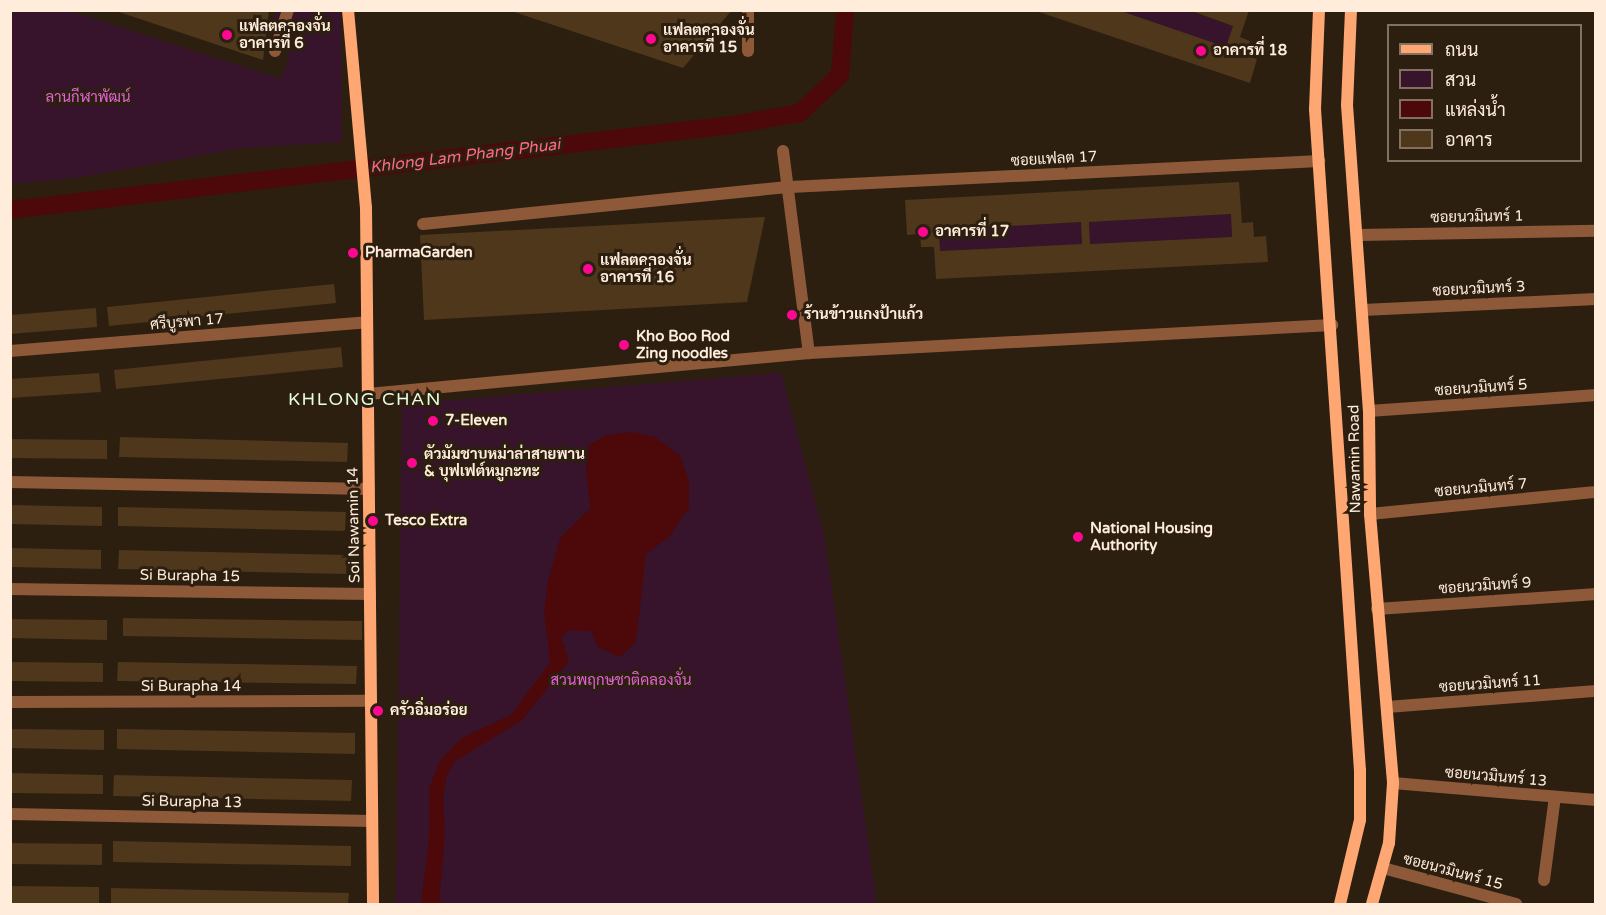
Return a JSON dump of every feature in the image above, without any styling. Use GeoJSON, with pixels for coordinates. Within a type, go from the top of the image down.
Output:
{"type":"FeatureCollection","features":[{"type":"Feature","properties":{"kind":"main road","name":"Soi Nawamin 14"},"geometry":{"type":"LineString","coordinates":[[348,10],[366,208],[373,904]]}},
{"type":"Feature","properties":{"kind":"main road","name":"Nawamin Road"},"geometry":{"type":"LineString","coordinates":[[1319,10],[1315,54],[1319,160],[1332,325],[1361,796],[1356,846],[1340,904]]}},
{"type":"Feature","properties":{"kind":"main road","name":"Nawamin Road"},"geometry":{"type":"LineString","coordinates":[[1351,10],[1347,105],[1359,235],[1369,411],[1370,514],[1394,783],[1393,814],[1383,868],[1372,904]]}},
{"type":"Feature","properties":{"kind":"street"},"geometry":{"type":"LineString","coordinates":[[275,51],[288,10]]}},
{"type":"Feature","properties":{"kind":"street"},"geometry":{"type":"LineString","coordinates":[[748,10],[748,51]]}},
{"type":"Feature","properties":{"kind":"street"},"geometry":{"type":"LineString","coordinates":[[783,151],[790,187],[809,353]]}},
{"type":"Feature","properties":{"kind":"street","name":"ซอยแฟลต 17"},"geometry":{"type":"LineString","coordinates":[[423,224],[790,187],[1319,160]]}},
{"type":"Feature","properties":{"kind":"street","name":"ซอยนวมินทร์ 1"},"geometry":{"type":"LineString","coordinates":[[1359,235],[1596,231]]}},
{"type":"Feature","properties":{"kind":"street","name":"ซอยนวมินทร์ 3"},"geometry":{"type":"LineString","coordinates":[[1363,310],[1596,299]]}},
{"type":"Feature","properties":{"kind":"street","name":"ศรีบูรพา 17"},"geometry":{"type":"LineString","coordinates":[[10,351],[367,322]]}},
{"type":"Feature","properties":{"kind":"street"},"geometry":{"type":"LineString","coordinates":[[368,394],[809,353],[1332,325]]}},
{"type":"Feature","properties":{"kind":"street","name":"ซอยนวมินทร์ 5"},"geometry":{"type":"LineString","coordinates":[[1369,411],[1596,395]]}},
{"type":"Feature","properties":{"kind":"street"},"geometry":{"type":"LineString","coordinates":[[10,482],[369,489]]}},
{"type":"Feature","properties":{"kind":"street","name":"ซอยนวมินทร์ 7"},"geometry":{"type":"LineString","coordinates":[[1370,514],[1596,492]]}},
{"type":"Feature","properties":{"kind":"street","name":"Si Burapha 15"},"geometry":{"type":"LineString","coordinates":[[10,589],[370,594]]}},
{"type":"Feature","properties":{"kind":"street","name":"ซอยนวมินทร์ 9"},"geometry":{"type":"LineString","coordinates":[[1377,609],[1596,594]]}},
{"type":"Feature","properties":{"kind":"street","name":"ซอยนวมินทร์ 11"},"geometry":{"type":"LineString","coordinates":[[1387,707],[1596,691]]}},
{"type":"Feature","properties":{"kind":"street","name":"Si Burapha 14"},"geometry":{"type":"LineString","coordinates":[[10,702],[371,701]]}},
{"type":"Feature","properties":{"kind":"street","name":"ซอยนวมินทร์ 13"},"geometry":{"type":"LineString","coordinates":[[1394,783],[1596,800]]}},
{"type":"Feature","properties":{"kind":"street"},"geometry":{"type":"LineString","coordinates":[[1544,880],[1555,797]]}},
{"type":"Feature","properties":{"kind":"street","name":"Si Burapha 13"},"geometry":{"type":"LineString","coordinates":[[10,814],[372,820]]}},
{"type":"Feature","properties":{"kind":"street","name":"ซอยนวมินทร์ 15"},"geometry":{"type":"LineString","coordinates":[[1383,868],[1516,904]]}},
{"type":"Feature","properties":{"kind":"green space","name":"ลานกีฬาพัฒน์"},"geometry":{"type":"Polygon","coordinates":[[[11,11],[70,11],[281,79],[290,55],[270,33],[276,11],[341,11],[342,142],[241,148],[81,177],[11,184],[11,11]]]}},
{"type":"Feature","properties":{"kind":"green space"},"geometry":{"type":"Polygon","coordinates":[[[1118,11],[1188,11],[1233,26],[1226,47],[1118,11]]]}},
{"type":"Feature","properties":{"kind":"green space"},"geometry":{"type":"Polygon","coordinates":[[[1231,214],[1232,237],[1090,244],[1089,222],[1231,214]]]}},
{"type":"Feature","properties":{"kind":"green space"},"geometry":{"type":"Polygon","coordinates":[[[1081,222],[1082,244],[940,251],[939,230],[1081,222]]]}},
{"type":"Feature","properties":{"kind":"green space","name":"สวนพฤกษชาติคลองจั่น"},"geometry":{"type":"Polygon","coordinates":[[[781,373],[824,535],[877,904],[396,904],[402,404],[781,373]]]}},
{"type":"Feature","properties":{"kind":"water"},"geometry":{"type":"Polygon","coordinates":[[[631,432],[655,437],[680,456],[689,481],[689,507],[669,537],[646,554],[636,642],[620,657],[598,647],[591,631],[571,630],[561,637],[569,661],[522,720],[454,762],[447,775],[443,797],[445,834],[439,904],[421,904],[429,839],[429,788],[440,761],[461,738],[511,715],[550,662],[544,612],[548,581],[560,538],[590,508],[586,471],[589,445],[607,435],[631,432]]]}},
{"type":"Feature","properties":{"kind":"building","name":"แฟลตคลองจั่น อาคารที่ 6"},"geometry":{"type":"Polygon","coordinates":[[[116,10],[269,10],[263,60],[116,11],[116,10]]]}},
{"type":"Feature","properties":{"kind":"building","name":"แฟลตคลองจั่น อาคารที่ 15"},"geometry":{"type":"Polygon","coordinates":[[[508,10],[732,10],[683,68],[508,10]]]}},
{"type":"Feature","properties":{"kind":"building","name":"อาคารที่ 18"},"geometry":{"type":"Polygon","coordinates":[[[1118,10],[1226,47],[1233,26],[1189,10],[1249,10],[1240,37],[1250,41],[1246,55],[1257,59],[1250,83],[1036,11],[1118,10]]]}},
{"type":"Feature","properties":{"kind":"building","name":"อาคารที่ 17"},"geometry":{"type":"Polygon","coordinates":[[[1239,182],[1242,223],[1253,222],[1254,237],[1266,236],[1268,262],[936,279],[934,247],[921,247],[920,234],[907,235],[905,200],[1239,182]],[[1231,214],[1089,222],[1090,244],[1232,237],[1231,214]],[[1081,222],[939,230],[940,251],[1082,244],[1081,222]]]}},
{"type":"Feature","properties":{"kind":"building","name":"แฟลตคลองจั่น อาคารที่ 16"},"geometry":{"type":"Polygon","coordinates":[[[765,217],[747,302],[424,320],[420,235],[765,217]]]}},
{"type":"Feature","properties":{"kind":"building"},"geometry":{"type":"Polygon","coordinates":[[[334,284],[336,303],[109,326],[107,307],[334,284]]]}},
{"type":"Feature","properties":{"kind":"building"},"geometry":{"type":"Polygon","coordinates":[[[96,308],[97,327],[10,334],[10,315],[96,308]]]}},
{"type":"Feature","properties":{"kind":"building"},"geometry":{"type":"Polygon","coordinates":[[[341,347],[343,367],[116,389],[114,370],[341,347]]]}},
{"type":"Feature","properties":{"kind":"building"},"geometry":{"type":"Polygon","coordinates":[[[99,373],[101,392],[10,398],[10,379],[99,373]]]}},
{"type":"Feature","properties":{"kind":"building"},"geometry":{"type":"Polygon","coordinates":[[[120,437],[348,443],[347,462],[119,457],[120,437]]]}},
{"type":"Feature","properties":{"kind":"building"},"geometry":{"type":"Polygon","coordinates":[[[10,439],[107,440],[107,459],[10,458],[10,439]]]}},
{"type":"Feature","properties":{"kind":"building"},"geometry":{"type":"Polygon","coordinates":[[[10,505],[102,507],[102,526],[10,524],[10,505]]]}},
{"type":"Feature","properties":{"kind":"building"},"geometry":{"type":"Polygon","coordinates":[[[118,507],[346,512],[345,531],[118,526],[118,507]]]}},
{"type":"Feature","properties":{"kind":"building"},"geometry":{"type":"Polygon","coordinates":[[[10,548],[101,550],[101,569],[10,567],[10,548]]]}},
{"type":"Feature","properties":{"kind":"building"},"geometry":{"type":"Polygon","coordinates":[[[119,550],[347,555],[346,574],[118,569],[119,550]]]}},
{"type":"Feature","properties":{"kind":"building"},"geometry":{"type":"Polygon","coordinates":[[[123,618],[362,621],[362,640],[123,636],[123,618]]]}},
{"type":"Feature","properties":{"kind":"building"},"geometry":{"type":"Polygon","coordinates":[[[10,619],[107,620],[107,640],[10,638],[10,619]]]}},
{"type":"Feature","properties":{"kind":"building"},"geometry":{"type":"Polygon","coordinates":[[[10,662],[103,663],[103,682],[10,681],[10,662]]]}},
{"type":"Feature","properties":{"kind":"building"},"geometry":{"type":"Polygon","coordinates":[[[118,662],[357,666],[356,684],[117,681],[118,662]]]}},
{"type":"Feature","properties":{"kind":"building"},"geometry":{"type":"Polygon","coordinates":[[[10,729],[104,730],[104,750],[10,748],[10,729]]]}},
{"type":"Feature","properties":{"kind":"building"},"geometry":{"type":"Polygon","coordinates":[[[117,729],[355,733],[355,754],[117,749],[117,729]]]}},
{"type":"Feature","properties":{"kind":"building"},"geometry":{"type":"Polygon","coordinates":[[[10,773],[103,775],[103,794],[10,793],[10,773]]]}},
{"type":"Feature","properties":{"kind":"building"},"geometry":{"type":"Polygon","coordinates":[[[114,775],[352,780],[351,801],[113,796],[114,775]]]}},
{"type":"Feature","properties":{"kind":"building"},"geometry":{"type":"Polygon","coordinates":[[[113,841],[351,846],[351,866],[113,862],[113,841]]]}},
{"type":"Feature","properties":{"kind":"building"},"geometry":{"type":"Polygon","coordinates":[[[10,843],[102,844],[102,865],[10,864],[10,843]]]}},
{"type":"Feature","properties":{"kind":"building"},"geometry":{"type":"Polygon","coordinates":[[[10,886],[99,887],[99,904],[10,904],[10,886]]]}},
{"type":"Feature","properties":{"kind":"building"},"geometry":{"type":"Polygon","coordinates":[[[111,888],[349,893],[348,904],[111,904],[111,888]]]}},
{"type":"Feature","properties":{"kind":"waterway","name":"Khlong Lam Phang Phuai"},"geometry":{"type":"LineString","coordinates":[[10,210],[732,125],[800,113],[840,75],[845,10]]}},
{"type":"Feature","properties":{"kind":"place","name":"แฟลตคลองจั่น อาคารที่ 6"},"geometry":{"type":"Point","coordinates":[227,35]}},
{"type":"Feature","properties":{"kind":"place","name":"แฟลตคลองจั่น อาคารที่ 15"},"geometry":{"type":"Point","coordinates":[651,39]}},
{"type":"Feature","properties":{"kind":"place","name":"อาคารที่ 18"},"geometry":{"type":"Point","coordinates":[1201,51]}},
{"type":"Feature","properties":{"kind":"place","name":"อาคารที่ 17"},"geometry":{"type":"Point","coordinates":[923,232]}},
{"type":"Feature","properties":{"kind":"place","name":"PharmaGarden"},"geometry":{"type":"Point","coordinates":[353,253]}},
{"type":"Feature","properties":{"kind":"place","name":"แฟลตคลองจั่น อาคารที่ 16"},"geometry":{"type":"Point","coordinates":[588,269]}},
{"type":"Feature","properties":{"kind":"place","name":"ร้านข้าวแกงป้าแก้ว"},"geometry":{"type":"Point","coordinates":[792,315]}},
{"type":"Feature","properties":{"kind":"place","name":"Kho Boo Rod Zing noodles"},"geometry":{"type":"Point","coordinates":[624,345]}},
{"type":"Feature","properties":{"kind":"place","name":"7-Eleven"},"geometry":{"type":"Point","coordinates":[433,421]}},
{"type":"Feature","properties":{"kind":"place","name":"ตัวมัมชาบูหม่าล่าสายพาน & บุฟเฟต์หมูกะทะ"},"geometry":{"type":"Point","coordinates":[412,463]}},
{"type":"Feature","properties":{"kind":"place","name":"Tesco Extra"},"geometry":{"type":"Point","coordinates":[373,521]}},
{"type":"Feature","properties":{"kind":"place","name":"National Housing Authority"},"geometry":{"type":"Point","coordinates":[1078,537]}},
{"type":"Feature","properties":{"kind":"place","name":"ครัวอิ่มอร่อย"},"geometry":{"type":"Point","coordinates":[378,711]}},
{"type":"Feature","properties":{"kind":"district","name":"KHLONG CHAN"},"geometry":{"type":"Point","coordinates":[365,399]}}]}
